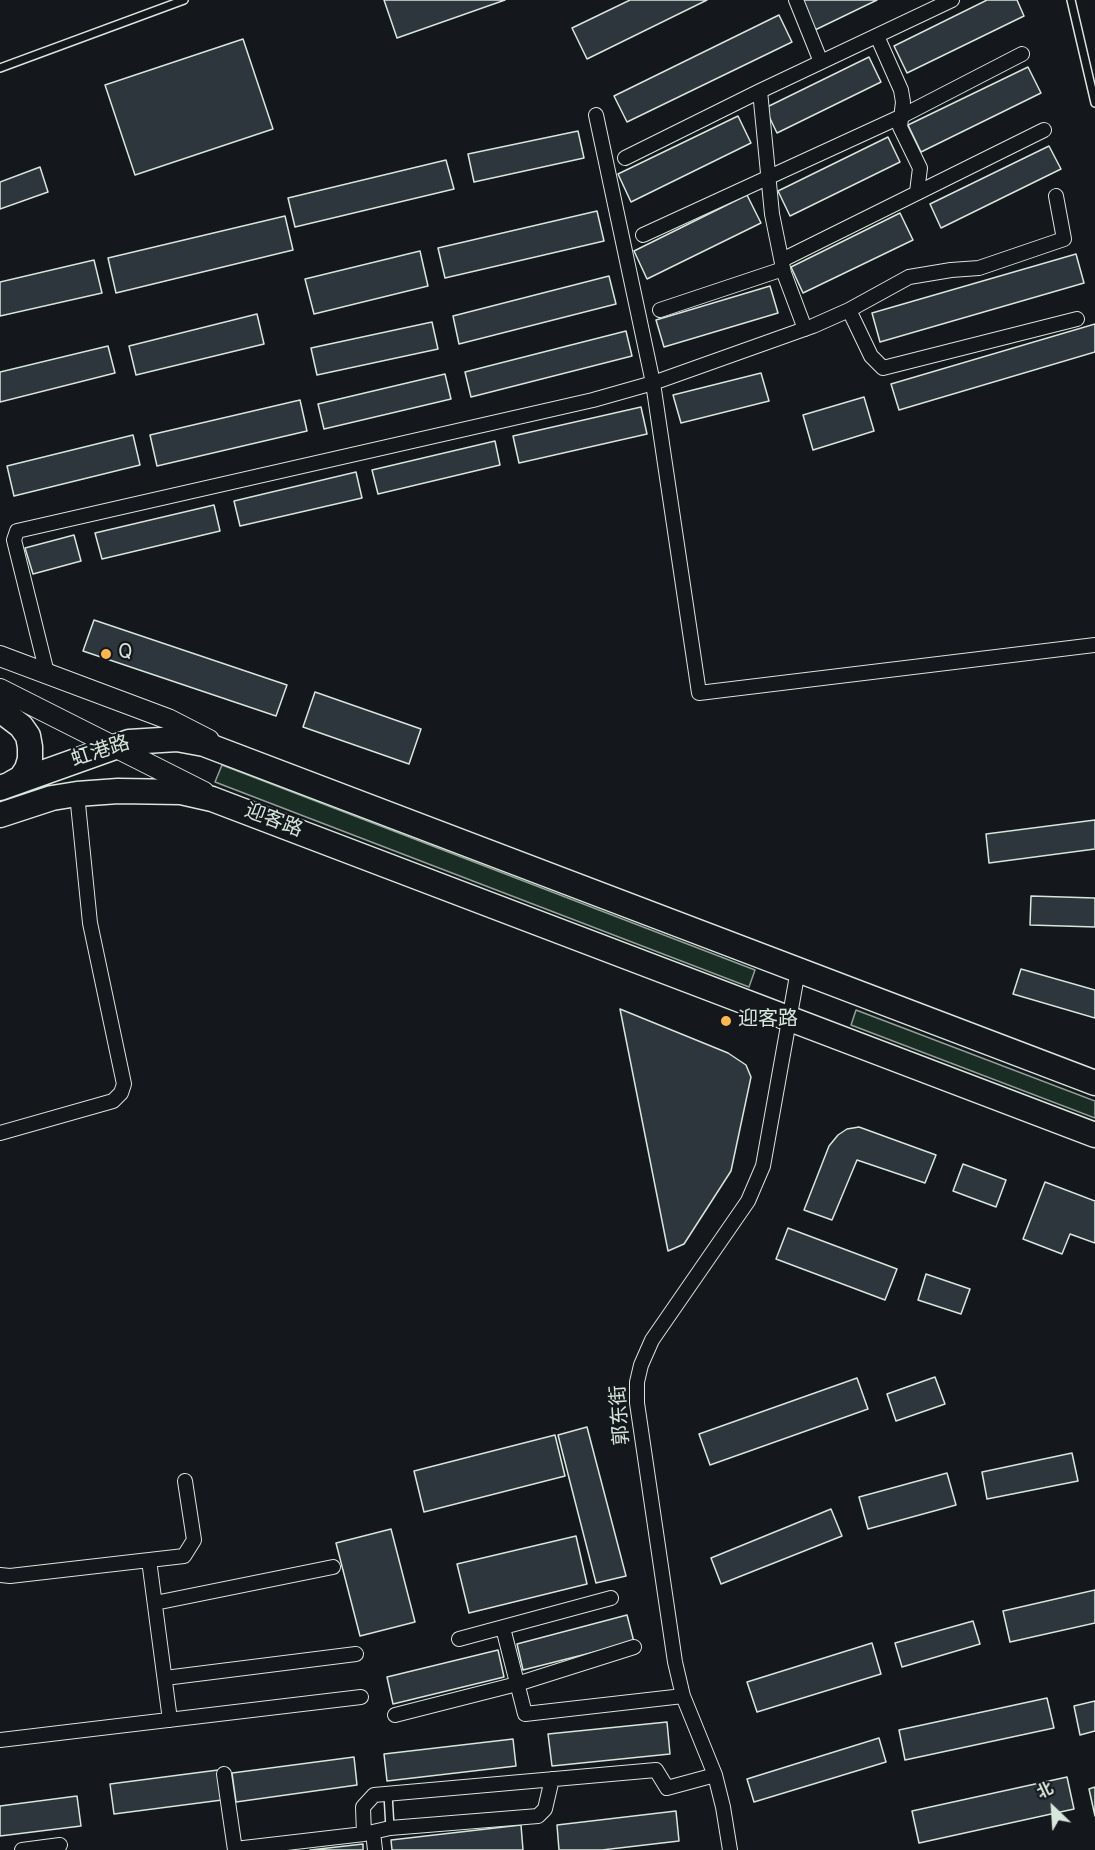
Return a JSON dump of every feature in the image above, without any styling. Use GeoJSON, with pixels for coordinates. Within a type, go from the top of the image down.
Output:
{"type":"FeatureCollection","features":[{"type":"Feature","properties":{"kind":"highway"},"geometry":{"type":"LineString","coordinates":[[0,710],[21,726],[30,747],[27,769],[21,778],[6,786]]}},
{"type":"Feature","properties":{"kind":"highway","name":"虹港路"},"geometry":{"type":"LineString","coordinates":[[6,786],[129,742],[177,739],[204,744],[239,757]]}},
{"type":"Feature","properties":{"kind":"highway"},"geometry":{"type":"LineString","coordinates":[[239,757],[1095,1083]]}},
{"type":"Feature","properties":{"kind":"highway","name":"虹港路"},"geometry":{"type":"LineString","coordinates":[[0,815],[35,802],[77,794],[152,790],[182,792],[234,807]]}},
{"type":"Feature","properties":{"kind":"highway","name":"迎客路"},"geometry":{"type":"LineString","coordinates":[[234,807],[1095,1135]]}},
{"type":"Feature","properties":{"kind":"main road"},"geometry":{"type":"LineString","coordinates":[[0,656],[168,719],[239,757]]}},
{"type":"Feature","properties":{"kind":"main road","name":"迎客路"},"geometry":{"type":"LineString","coordinates":[[0,689],[234,807]]}},
{"type":"Feature","properties":{"kind":"street"},"geometry":{"type":"LineString","coordinates":[[796,0],[821,62]]}},
{"type":"Feature","properties":{"kind":"street"},"geometry":{"type":"LineString","coordinates":[[625,158],[952,0]]}},
{"type":"Feature","properties":{"kind":"street"},"geometry":{"type":"LineString","coordinates":[[877,36],[901,90],[903,102],[900,127],[920,168],[917,192]]}},
{"type":"Feature","properties":{"kind":"street"},"geometry":{"type":"LineString","coordinates":[[643,235],[902,116],[1022,54]]}},
{"type":"Feature","properties":{"kind":"street"},"geometry":{"type":"LineString","coordinates":[[760,91],[772,214],[783,265],[805,329]]}},
{"type":"Feature","properties":{"kind":"street"},"geometry":{"type":"LineString","coordinates":[[596,115],[653,383],[699,693],[1095,645]]}},
{"type":"Feature","properties":{"kind":"street"},"geometry":{"type":"LineString","coordinates":[[660,310],[783,265],[917,192],[1044,130]]}},
{"type":"Feature","properties":{"kind":"street"},"geometry":{"type":"LineString","coordinates":[[47,673],[14,540],[17,531],[582,402],[653,383],[805,329],[849,310],[909,277],[979,268],[1064,239],[1056,196]]}},
{"type":"Feature","properties":{"kind":"street"},"geometry":{"type":"LineString","coordinates":[[849,310],[871,356],[883,368],[1077,319]]}},
{"type":"Feature","properties":{"kind":"street"},"geometry":{"type":"LineString","coordinates":[[0,1133],[113,1101],[121,1093],[124,1084],[90,923],[77,794]]}},
{"type":"Feature","properties":{"kind":"street","name":"郭东街"},"geometry":{"type":"LineString","coordinates":[[729,1850],[723,1807],[715,1775],[683,1696],[669,1629],[637,1403],[637,1382],[641,1365],[652,1340],[748,1200],[763,1166],[798,970]]}},
{"type":"Feature","properties":{"kind":"street"},"geometry":{"type":"LineString","coordinates":[[0,1575],[10,1576],[184,1556],[194,1540],[185,1481]]}},
{"type":"Feature","properties":{"kind":"street"},"geometry":{"type":"LineString","coordinates":[[149,1560],[170,1720]]}},
{"type":"Feature","properties":{"kind":"street"},"geometry":{"type":"LineString","coordinates":[[155,1603],[333,1567]]}},
{"type":"Feature","properties":{"kind":"street"},"geometry":{"type":"LineString","coordinates":[[459,1640],[612,1598]]}},
{"type":"Feature","properties":{"kind":"street"},"geometry":{"type":"LineString","coordinates":[[503,1628],[525,1714],[683,1696]]}},
{"type":"Feature","properties":{"kind":"street"},"geometry":{"type":"LineString","coordinates":[[395,1715],[517,1684],[634,1647]]}},
{"type":"Feature","properties":{"kind":"street"},"geometry":{"type":"LineString","coordinates":[[165,1678],[356,1654]]}},
{"type":"Feature","properties":{"kind":"street"},"geometry":{"type":"LineString","coordinates":[[0,1740],[360,1697]]}},
{"type":"Feature","properties":{"kind":"street"},"geometry":{"type":"LineString","coordinates":[[375,1850],[363,1807],[374,1795],[656,1770],[667,1788],[715,1775]]}},
{"type":"Feature","properties":{"kind":"street"},"geometry":{"type":"LineString","coordinates":[[224,1774],[235,1849],[369,1833],[390,1828],[538,1816],[545,1809],[552,1779]]}},
{"type":"Feature","properties":{"kind":"street"},"geometry":{"type":"LineString","coordinates":[[22,1850],[60,1845]]}},
{"type":"Feature","properties":{"kind":"lane"},"geometry":{"type":"LineString","coordinates":[[0,68],[184,0]]}},
{"type":"Feature","properties":{"kind":"lane"},"geometry":{"type":"LineString","coordinates":[[1071,0],[1095,103]]}},
{"type":"Feature","properties":{"kind":"lane"},"geometry":{"type":"LineString","coordinates":[[388,1794],[390,1828]]}},
{"type":"Feature","properties":{"kind":"green space"},"geometry":{"type":"Polygon","coordinates":[[[222,765],[755,970],[749,987],[215,782],[222,765]]]}},
{"type":"Feature","properties":{"kind":"green space"},"geometry":{"type":"Polygon","coordinates":[[[856,1010],[1095,1101],[1095,1118],[851,1025],[856,1010]]]}},
{"type":"Feature","properties":{"kind":"building"},"geometry":{"type":"Polygon","coordinates":[[[384,0],[505,0],[397,38],[384,0]]]}},
{"type":"Feature","properties":{"kind":"building"},"geometry":{"type":"Polygon","coordinates":[[[630,0],[707,0],[587,59],[572,28],[630,0]]]}},
{"type":"Feature","properties":{"kind":"building"},"geometry":{"type":"Polygon","coordinates":[[[802,0],[877,0],[815,30],[802,0]]]}},
{"type":"Feature","properties":{"kind":"building"},"geometry":{"type":"Polygon","coordinates":[[[987,0],[1017,0],[1024,16],[907,73],[894,46],[987,0]]]}},
{"type":"Feature","properties":{"kind":"building"},"geometry":{"type":"Polygon","coordinates":[[[779,15],[792,42],[627,122],[614,96],[779,15]]]}},
{"type":"Feature","properties":{"kind":"building"},"geometry":{"type":"Polygon","coordinates":[[[243,39],[273,129],[135,175],[105,85],[243,39]]]}},
{"type":"Feature","properties":{"kind":"building"},"geometry":{"type":"Polygon","coordinates":[[[869,57],[881,82],[777,133],[765,108],[869,57]]]}},
{"type":"Feature","properties":{"kind":"building"},"geometry":{"type":"Polygon","coordinates":[[[1028,67],[1041,93],[921,152],[908,125],[1028,67]]]}},
{"type":"Feature","properties":{"kind":"building"},"geometry":{"type":"Polygon","coordinates":[[[738,116],[751,143],[631,202],[618,174],[738,116]]]}},
{"type":"Feature","properties":{"kind":"building"},"geometry":{"type":"Polygon","coordinates":[[[578,131],[584,158],[474,182],[468,154],[578,131]]]}},
{"type":"Feature","properties":{"kind":"building"},"geometry":{"type":"Polygon","coordinates":[[[888,137],[900,162],[790,216],[778,191],[888,137]]]}},
{"type":"Feature","properties":{"kind":"building"},"geometry":{"type":"Polygon","coordinates":[[[1049,146],[1061,169],[941,228],[930,204],[1049,146]]]}},
{"type":"Feature","properties":{"kind":"building"},"geometry":{"type":"Polygon","coordinates":[[[446,160],[454,189],[295,227],[288,198],[446,160]]]}},
{"type":"Feature","properties":{"kind":"building"},"geometry":{"type":"Polygon","coordinates":[[[40,167],[48,192],[0,209],[0,182],[40,167]]]}},
{"type":"Feature","properties":{"kind":"building"},"geometry":{"type":"Polygon","coordinates":[[[747,195],[761,223],[647,279],[634,251],[747,195]]]}},
{"type":"Feature","properties":{"kind":"building"},"geometry":{"type":"Polygon","coordinates":[[[597,211],[604,241],[445,278],[438,248],[597,211]]]}},
{"type":"Feature","properties":{"kind":"building"},"geometry":{"type":"Polygon","coordinates":[[[900,213],[913,240],[803,293],[791,267],[900,213]]]}},
{"type":"Feature","properties":{"kind":"building"},"geometry":{"type":"Polygon","coordinates":[[[285,216],[293,250],[116,293],[108,258],[285,216]]]}},
{"type":"Feature","properties":{"kind":"building"},"geometry":{"type":"Polygon","coordinates":[[[420,251],[428,286],[314,314],[305,279],[420,251]]]}},
{"type":"Feature","properties":{"kind":"building"},"geometry":{"type":"Polygon","coordinates":[[[1076,254],[1084,283],[880,342],[872,313],[1076,254]]]}},
{"type":"Feature","properties":{"kind":"building"},"geometry":{"type":"Polygon","coordinates":[[[94,260],[102,293],[0,316],[0,282],[94,260]]]}},
{"type":"Feature","properties":{"kind":"building"},"geometry":{"type":"Polygon","coordinates":[[[609,276],[616,304],[459,344],[453,316],[609,276]]]}},
{"type":"Feature","properties":{"kind":"building"},"geometry":{"type":"Polygon","coordinates":[[[770,286],[778,313],[664,347],[656,320],[770,286]]]}},
{"type":"Feature","properties":{"kind":"building"},"geometry":{"type":"Polygon","coordinates":[[[257,314],[264,344],[136,375],[129,346],[257,314]]]}},
{"type":"Feature","properties":{"kind":"building"},"geometry":{"type":"Polygon","coordinates":[[[432,322],[438,349],[317,375],[311,348],[432,322]]]}},
{"type":"Feature","properties":{"kind":"building"},"geometry":{"type":"Polygon","coordinates":[[[1095,324],[1095,352],[899,410],[891,384],[1095,324]]]}},
{"type":"Feature","properties":{"kind":"building"},"geometry":{"type":"Polygon","coordinates":[[[626,331],[632,356],[471,397],[465,372],[626,331]]]}},
{"type":"Feature","properties":{"kind":"building"},"geometry":{"type":"Polygon","coordinates":[[[108,346],[115,373],[0,402],[0,372],[108,346]]]}},
{"type":"Feature","properties":{"kind":"building"},"geometry":{"type":"Polygon","coordinates":[[[761,373],[769,401],[681,423],[673,395],[761,373]]]}},
{"type":"Feature","properties":{"kind":"building"},"geometry":{"type":"Polygon","coordinates":[[[445,374],[451,399],[324,429],[318,404],[445,374]]]}},
{"type":"Feature","properties":{"kind":"building"},"geometry":{"type":"Polygon","coordinates":[[[864,397],[874,431],[813,450],[803,415],[864,397]]]}},
{"type":"Feature","properties":{"kind":"building"},"geometry":{"type":"Polygon","coordinates":[[[300,400],[307,431],[157,466],[150,435],[300,400]]]}},
{"type":"Feature","properties":{"kind":"building"},"geometry":{"type":"Polygon","coordinates":[[[641,407],[647,434],[519,463],[513,436],[641,407]]]}},
{"type":"Feature","properties":{"kind":"building"},"geometry":{"type":"Polygon","coordinates":[[[133,435],[140,465],[14,496],[7,466],[133,435]]]}},
{"type":"Feature","properties":{"kind":"building"},"geometry":{"type":"Polygon","coordinates":[[[495,441],[500,465],[378,494],[372,470],[495,441]]]}},
{"type":"Feature","properties":{"kind":"building"},"geometry":{"type":"Polygon","coordinates":[[[356,472],[362,498],[240,526],[234,501],[356,472]]]}},
{"type":"Feature","properties":{"kind":"building"},"geometry":{"type":"Polygon","coordinates":[[[214,505],[220,531],[102,559],[95,533],[214,505]]]}},
{"type":"Feature","properties":{"kind":"building"},"geometry":{"type":"Polygon","coordinates":[[[74,535],[81,561],[33,574],[25,548],[74,535]]]}},
{"type":"Feature","properties":{"kind":"building"},"geometry":{"type":"Polygon","coordinates":[[[94,620],[287,685],[276,716],[83,651],[94,620]]]}},
{"type":"Feature","properties":{"kind":"building"},"geometry":{"type":"Polygon","coordinates":[[[315,692],[421,729],[409,764],[303,727],[315,692]]]}},
{"type":"Feature","properties":{"kind":"building"},"geometry":{"type":"Polygon","coordinates":[[[1095,820],[1095,849],[989,863],[986,834],[1095,820]]]}},
{"type":"Feature","properties":{"kind":"building"},"geometry":{"type":"Polygon","coordinates":[[[1031,896],[1095,898],[1095,927],[1030,925],[1031,896]]]}},
{"type":"Feature","properties":{"kind":"building"},"geometry":{"type":"Polygon","coordinates":[[[1021,969],[1095,990],[1095,1018],[1013,994],[1021,969]]]}},
{"type":"Feature","properties":{"kind":"building"},"geometry":{"type":"Polygon","coordinates":[[[620,1009],[728,1053],[746,1065],[751,1077],[731,1171],[684,1244],[668,1251],[620,1009]]]}},
{"type":"Feature","properties":{"kind":"building"},"geometry":{"type":"Polygon","coordinates":[[[859,1127],[936,1155],[925,1183],[857,1160],[832,1220],[804,1210],[829,1146],[838,1135],[847,1129],[859,1127]]]}},
{"type":"Feature","properties":{"kind":"building"},"geometry":{"type":"Polygon","coordinates":[[[963,1164],[1006,1180],[996,1207],[953,1191],[963,1164]]]}},
{"type":"Feature","properties":{"kind":"building"},"geometry":{"type":"Polygon","coordinates":[[[1045,1182],[1095,1201],[1095,1243],[1070,1234],[1062,1254],[1023,1239],[1045,1182]]]}},
{"type":"Feature","properties":{"kind":"building"},"geometry":{"type":"Polygon","coordinates":[[[788,1228],[897,1269],[885,1300],[776,1259],[788,1228]]]}},
{"type":"Feature","properties":{"kind":"building"},"geometry":{"type":"Polygon","coordinates":[[[926,1274],[970,1289],[961,1314],[918,1300],[926,1274]]]}},
{"type":"Feature","properties":{"kind":"building"},"geometry":{"type":"Polygon","coordinates":[[[935,1377],[945,1404],[896,1421],[887,1394],[935,1377]]]}},
{"type":"Feature","properties":{"kind":"building"},"geometry":{"type":"Polygon","coordinates":[[[857,1378],[868,1409],[710,1465],[699,1434],[857,1378]]]}},
{"type":"Feature","properties":{"kind":"building"},"geometry":{"type":"Polygon","coordinates":[[[587,1427],[626,1576],[596,1583],[558,1435],[587,1427]]]}},
{"type":"Feature","properties":{"kind":"building"},"geometry":{"type":"Polygon","coordinates":[[[555,1435],[565,1476],[424,1512],[414,1471],[555,1435]]]}},
{"type":"Feature","properties":{"kind":"building"},"geometry":{"type":"Polygon","coordinates":[[[1072,1453],[1078,1481],[987,1499],[982,1472],[1072,1453]]]}},
{"type":"Feature","properties":{"kind":"building"},"geometry":{"type":"Polygon","coordinates":[[[947,1473],[956,1505],[868,1529],[859,1497],[947,1473]]]}},
{"type":"Feature","properties":{"kind":"building"},"geometry":{"type":"Polygon","coordinates":[[[831,1509],[842,1536],[721,1584],[711,1558],[831,1509]]]}},
{"type":"Feature","properties":{"kind":"building"},"geometry":{"type":"Polygon","coordinates":[[[391,1529],[415,1622],[360,1636],[336,1543],[391,1529]]]}},
{"type":"Feature","properties":{"kind":"building"},"geometry":{"type":"Polygon","coordinates":[[[576,1536],[587,1584],[469,1613],[457,1564],[576,1536]]]}},
{"type":"Feature","properties":{"kind":"building"},"geometry":{"type":"Polygon","coordinates":[[[1095,1590],[1095,1623],[1010,1642],[1003,1611],[1095,1590]]]}},
{"type":"Feature","properties":{"kind":"building"},"geometry":{"type":"Polygon","coordinates":[[[627,1615],[634,1642],[523,1670],[517,1644],[627,1615]]]}},
{"type":"Feature","properties":{"kind":"building"},"geometry":{"type":"Polygon","coordinates":[[[973,1621],[980,1644],[902,1667],[895,1643],[973,1621]]]}},
{"type":"Feature","properties":{"kind":"building"},"geometry":{"type":"Polygon","coordinates":[[[872,1643],[881,1674],[757,1712],[747,1682],[872,1643]]]}},
{"type":"Feature","properties":{"kind":"building"},"geometry":{"type":"Polygon","coordinates":[[[498,1650],[504,1677],[393,1704],[387,1677],[498,1650]]]}},
{"type":"Feature","properties":{"kind":"building"},"geometry":{"type":"Polygon","coordinates":[[[1047,1698],[1054,1728],[905,1760],[899,1730],[1047,1698]]]}},
{"type":"Feature","properties":{"kind":"building"},"geometry":{"type":"Polygon","coordinates":[[[1095,1701],[1095,1731],[1080,1735],[1074,1706],[1095,1701]]]}},
{"type":"Feature","properties":{"kind":"building"},"geometry":{"type":"Polygon","coordinates":[[[667,1722],[670,1754],[552,1766],[548,1734],[667,1722]]]}},
{"type":"Feature","properties":{"kind":"building"},"geometry":{"type":"Polygon","coordinates":[[[879,1738],[886,1762],[754,1802],[747,1779],[879,1738]]]}},
{"type":"Feature","properties":{"kind":"building"},"geometry":{"type":"Polygon","coordinates":[[[513,1739],[516,1766],[387,1781],[384,1754],[513,1739]]]}},
{"type":"Feature","properties":{"kind":"building"},"geometry":{"type":"Polygon","coordinates":[[[354,1757],[357,1785],[236,1802],[232,1773],[354,1757]]]}},
{"type":"Feature","properties":{"kind":"building"},"geometry":{"type":"Polygon","coordinates":[[[218,1770],[222,1800],[114,1814],[110,1784],[218,1770]]]}},
{"type":"Feature","properties":{"kind":"building"},"geometry":{"type":"Polygon","coordinates":[[[1067,1777],[1074,1809],[919,1843],[912,1811],[1067,1777]]]}},
{"type":"Feature","properties":{"kind":"building"},"geometry":{"type":"Polygon","coordinates":[[[1095,1787],[1095,1816],[1089,1789],[1095,1787]]]}},
{"type":"Feature","properties":{"kind":"building"},"geometry":{"type":"Polygon","coordinates":[[[77,1796],[81,1826],[0,1836],[0,1806],[77,1796]]]}},
{"type":"Feature","properties":{"kind":"building"},"geometry":{"type":"Polygon","coordinates":[[[676,1811],[679,1841],[602,1850],[559,1850],[557,1825],[676,1811]]]}},
{"type":"Feature","properties":{"kind":"building"},"geometry":{"type":"Polygon","coordinates":[[[521,1825],[523,1850],[392,1850],[391,1840],[521,1825]]]}},
{"type":"Feature","properties":{"kind":"building"},"geometry":{"type":"Polygon","coordinates":[[[363,1844],[363,1850],[310,1850],[363,1844]]]}},
{"type":"Feature","properties":{"kind":"place","name":"Q"},"geometry":{"type":"Point","coordinates":[106,654]}},
{"type":"Feature","properties":{"kind":"place","name":"迎客路"},"geometry":{"type":"Point","coordinates":[726,1021]}}]}
